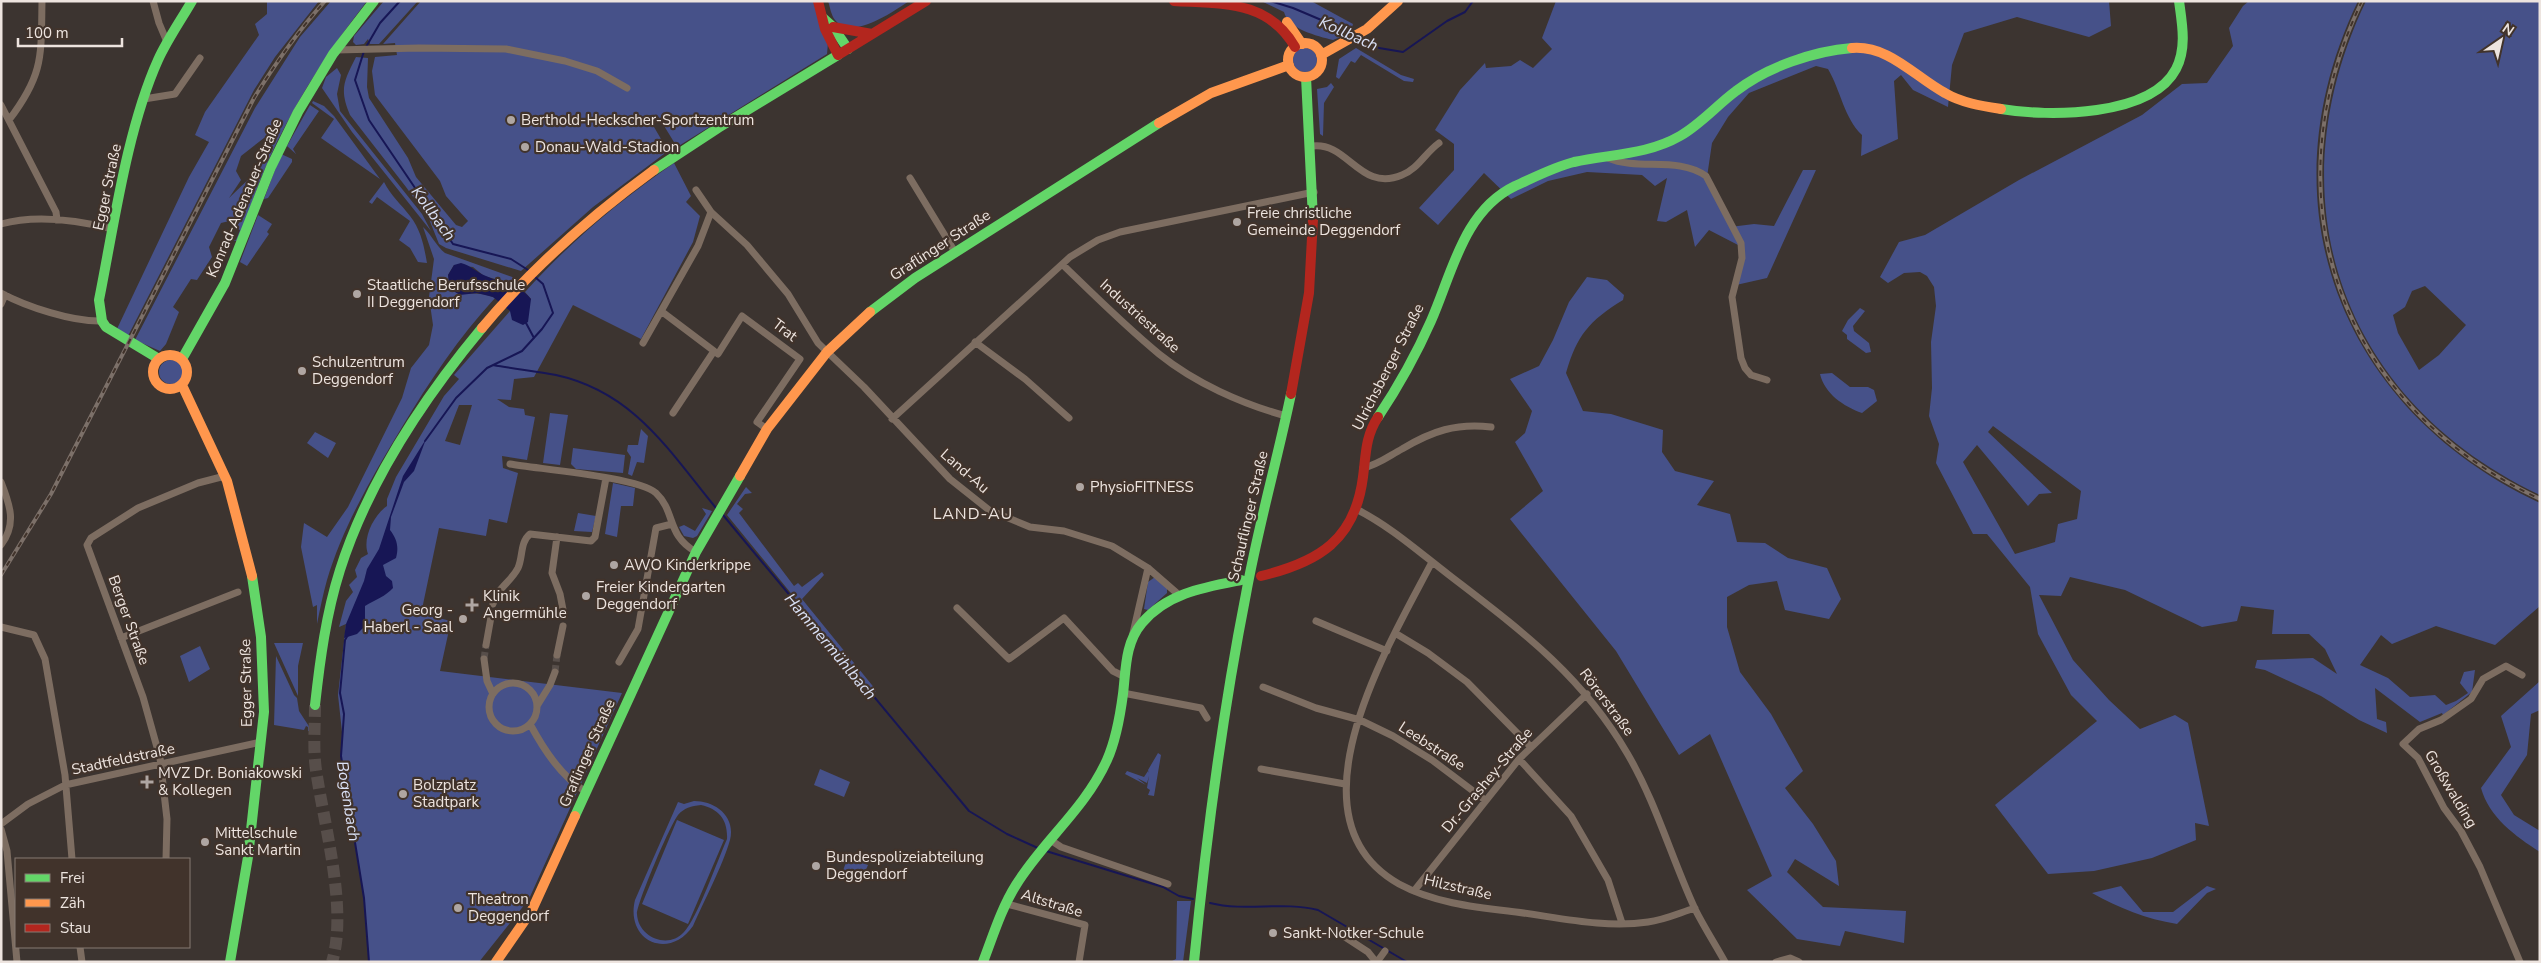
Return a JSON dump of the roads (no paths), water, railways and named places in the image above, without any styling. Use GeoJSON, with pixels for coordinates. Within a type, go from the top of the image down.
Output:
{"type":"FeatureCollection","features":[{"type":"Feature","properties":{"kind":"main road","name":"Egger Straße"},"geometry":{"type":"LineString","coordinates":[[102,321],[100,300],[113,229],[144,99],[158,60],[192,1]]}},
{"type":"Feature","properties":{"kind":"main road","name":"Konrad-Adenauer-Straße"},"geometry":{"type":"LineString","coordinates":[[182,359],[209,316],[229,273],[278,151],[293,120],[336,50],[374,1]]}},
{"type":"Feature","properties":{"kind":"main road"},"geometry":{"type":"LineString","coordinates":[[818,1],[825,29],[838,55]]}},
{"type":"Feature","properties":{"kind":"main road"},"geometry":{"type":"LineString","coordinates":[[1174,1],[1254,10],[1282,26],[1298,45],[1314,46],[1320,55],[1320,67],[1317,72],[1306,77],[1295,74],[1288,65],[1289,54],[1298,45]]}},
{"type":"Feature","properties":{"kind":"main road"},"geometry":{"type":"LineString","coordinates":[[1236,1],[1262,6],[1276,14],[1292,27],[1298,45]]}},
{"type":"Feature","properties":{"kind":"main road"},"geometry":{"type":"LineString","coordinates":[[1320,55],[1352,40],[1388,13],[1398,1]]}},
{"type":"Feature","properties":{"kind":"main road","name":"Ulrichsberger Straße"},"geometry":{"type":"LineString","coordinates":[[1260,576],[1311,562],[1321,555],[1347,526],[1356,509],[1364,450],[1369,431],[1394,390],[1436,311],[1460,243],[1497,197],[1514,186],[1571,163],[1607,158],[1664,144],[1676,139],[1692,128],[1729,94],[1754,79],[1814,56],[1846,48],[1858,47],[1878,51],[1947,95],[1991,110],[2014,113],[2064,113],[2122,105],[2150,95],[2167,82],[2177,68],[2181,55],[2183,30],[2179,1]]}},
{"type":"Feature","properties":{"kind":"main road"},"geometry":{"type":"LineString","coordinates":[[315,705],[322,646],[338,575],[375,487],[428,398],[471,341],[501,306],[542,263],[604,208],[668,162],[924,3]]}},
{"type":"Feature","properties":{"kind":"main road"},"geometry":{"type":"LineString","coordinates":[[823,18],[834,27],[848,49]]}},
{"type":"Feature","properties":{"kind":"main road"},"geometry":{"type":"LineString","coordinates":[[834,27],[872,34]]}},
{"type":"Feature","properties":{"kind":"main road","name":"Graflinger Straße"},"geometry":{"type":"LineString","coordinates":[[496,962],[532,910],[586,792],[634,695],[696,552],[722,504],[767,429],[827,352],[878,305],[955,252],[1191,102],[1288,65]]}},
{"type":"Feature","properties":{"kind":"main road","name":"Schauflinger Straße"},"geometry":{"type":"LineString","coordinates":[[1194,962],[1223,721],[1246,592],[1298,363],[1309,293],[1314,192],[1306,77]]}},
{"type":"Feature","properties":{"kind":"main road"},"geometry":{"type":"LineString","coordinates":[[102,321],[110,332],[158,359],[173,354],[182,359],[186,363],[188,374],[182,385],[167,389],[158,384],[153,374],[158,359]]}},
{"type":"Feature","properties":{"kind":"main road","name":"Egger Straße"},"geometry":{"type":"LineString","coordinates":[[182,385],[225,476],[245,545],[260,636],[264,687],[261,742],[248,851],[230,962]]}},
{"type":"Feature","properties":{"kind":"main road"},"geometry":{"type":"LineString","coordinates":[[983,962],[1007,904],[1018,884],[1080,808],[1101,773],[1112,747],[1132,637],[1155,608],[1179,595],[1241,580]]}},
{"type":"Feature","properties":{"kind":"street"},"geometry":{"type":"LineString","coordinates":[[9,120],[33,84],[41,57],[42,1]]}},
{"type":"Feature","properties":{"kind":"street"},"geometry":{"type":"LineString","coordinates":[[153,1],[159,23],[168,42]]}},
{"type":"Feature","properties":{"kind":"street"},"geometry":{"type":"LineString","coordinates":[[336,50],[418,48],[506,49],[565,61],[597,71],[628,88]]}},
{"type":"Feature","properties":{"kind":"street"},"geometry":{"type":"LineString","coordinates":[[144,99],[175,94],[200,58]]}},
{"type":"Feature","properties":{"kind":"street"},"geometry":{"type":"LineString","coordinates":[[1,105],[56,212],[57,220]]}},
{"type":"Feature","properties":{"kind":"street"},"geometry":{"type":"LineString","coordinates":[[1312,146],[1330,147],[1370,177],[1384,180],[1402,175],[1419,164],[1430,149],[1439,143]]}},
{"type":"Feature","properties":{"kind":"street"},"geometry":{"type":"LineString","coordinates":[[1607,158],[1617,162],[1663,164],[1697,170],[1706,176],[1741,243],[1742,258],[1732,296],[1741,358],[1745,368],[1751,375],[1767,380]]}},
{"type":"Feature","properties":{"kind":"street"},"geometry":{"type":"LineString","coordinates":[[910,178],[955,252]]}},
{"type":"Feature","properties":{"kind":"street","name":"Trat"},"geometry":{"type":"LineString","coordinates":[[696,190],[711,212],[742,240],[782,287],[815,339],[827,352]]}},
{"type":"Feature","properties":{"kind":"street"},"geometry":{"type":"LineString","coordinates":[[892,419],[1070,257],[1098,240],[1114,234],[1314,192]]}},
{"type":"Feature","properties":{"kind":"street"},"geometry":{"type":"LineString","coordinates":[[643,342],[698,246],[711,212]]}},
{"type":"Feature","properties":{"kind":"street"},"geometry":{"type":"LineString","coordinates":[[1,224],[31,220],[57,220],[86,222],[113,229]]}},
{"type":"Feature","properties":{"kind":"street","name":"Industriestraße"},"geometry":{"type":"LineString","coordinates":[[1063,265],[1170,362],[1208,385],[1247,403],[1286,416]]}},
{"type":"Feature","properties":{"kind":"street"},"geometry":{"type":"LineString","coordinates":[[1,304],[3,294],[73,318],[102,321]]}},
{"type":"Feature","properties":{"kind":"street"},"geometry":{"type":"LineString","coordinates":[[661,311],[714,351],[673,413]]}},
{"type":"Feature","properties":{"kind":"street","name":"Trat"},"geometry":{"type":"LineString","coordinates":[[718,354],[742,316],[800,359],[757,422],[767,429]]}},
{"type":"Feature","properties":{"kind":"street"},"geometry":{"type":"LineString","coordinates":[[975,342],[1025,379],[1069,418]]}},
{"type":"Feature","properties":{"kind":"street","name":"Land-Au"},"geometry":{"type":"LineString","coordinates":[[827,352],[860,382],[892,419],[950,479],[989,510],[1030,527],[1064,531],[1104,543],[1130,556],[1148,568],[1179,595]]}},
{"type":"Feature","properties":{"kind":"street"},"geometry":{"type":"LineString","coordinates":[[1363,468],[1374,466],[1404,448],[1444,428],[1466,426],[1491,427]]}},
{"type":"Feature","properties":{"kind":"street"},"geometry":{"type":"LineString","coordinates":[[510,464],[636,483],[656,493],[677,537],[696,552]]}},
{"type":"Feature","properties":{"kind":"street","name":"Berger Straße"},"geometry":{"type":"LineString","coordinates":[[166,858],[168,831],[161,764],[143,697],[87,545],[88,542],[138,508],[198,483],[225,476]]}},
{"type":"Feature","properties":{"kind":"street"},"geometry":{"type":"LineString","coordinates":[[493,604],[495,594],[518,568],[526,537],[530,534],[591,541],[595,537],[606,478]]}},
{"type":"Feature","properties":{"kind":"street"},"geometry":{"type":"LineString","coordinates":[[1,482],[11,506],[11,522],[8,534],[1,545]]}},
{"type":"Feature","properties":{"kind":"street","name":"Rörerstraße"},"geometry":{"type":"LineString","coordinates":[[1356,509],[1432,562],[1549,655],[1587,694],[1621,743],[1642,782],[1694,908],[1725,962]]}},
{"type":"Feature","properties":{"kind":"street"},"geometry":{"type":"LineString","coordinates":[[619,662],[638,629],[656,528],[672,524]]}},
{"type":"Feature","properties":{"kind":"street"},"geometry":{"type":"LineString","coordinates":[[557,537],[552,573],[560,594],[564,615]]}},
{"type":"Feature","properties":{"kind":"street","name":"Hilzstraße"},"geometry":{"type":"LineString","coordinates":[[1432,562],[1386,651],[1360,720],[1347,766],[1345,784],[1351,825],[1358,843],[1383,872],[1399,884],[1447,902],[1566,919],[1622,923],[1647,922],[1694,908]]}},
{"type":"Feature","properties":{"kind":"street"},"geometry":{"type":"LineString","coordinates":[[1132,637],[1148,568]]}},
{"type":"Feature","properties":{"kind":"street"},"geometry":{"type":"LineString","coordinates":[[121,638],[238,592]]}},
{"type":"Feature","properties":{"kind":"street"},"geometry":{"type":"LineString","coordinates":[[957,608],[1009,659],[1064,618],[1113,671],[1124,676]]}},
{"type":"Feature","properties":{"kind":"street"},"geometry":{"type":"LineString","coordinates":[[486,645],[491,617]]}},
{"type":"Feature","properties":{"kind":"street"},"geometry":{"type":"LineString","coordinates":[[1316,621],[1386,651]]}},
{"type":"Feature","properties":{"kind":"street"},"geometry":{"type":"LineString","coordinates":[[1,626],[34,634],[45,659],[65,785],[72,858]]}},
{"type":"Feature","properties":{"kind":"street"},"geometry":{"type":"LineString","coordinates":[[557,655],[563,626]]}},
{"type":"Feature","properties":{"kind":"street"},"geometry":{"type":"LineString","coordinates":[[1395,634],[1428,653],[1467,682],[1530,746]]}},
{"type":"Feature","properties":{"kind":"street"},"geometry":{"type":"LineString","coordinates":[[484,659],[487,681],[493,694]]}},
{"type":"Feature","properties":{"kind":"street","name":"Großwalding"},"geometry":{"type":"LineString","coordinates":[[2520,962],[2496,903],[2465,838],[2444,808],[2418,758],[2403,744],[2420,729],[2441,720],[2471,699],[2483,679],[2506,666],[2522,675]]}},
{"type":"Feature","properties":{"kind":"street"},"geometry":{"type":"LineString","coordinates":[[537,706],[531,691],[516,683],[499,688],[493,694],[489,710],[497,725],[504,730],[517,731],[530,724],[555,672]]}},
{"type":"Feature","properties":{"kind":"street"},"geometry":{"type":"LineString","coordinates":[[1264,687],[1316,708],[1360,720]]}},
{"type":"Feature","properties":{"kind":"street"},"geometry":{"type":"LineString","coordinates":[[1123,693],[1201,708],[1207,718]]}},
{"type":"Feature","properties":{"kind":"street","name":"Dr.-Grashey-Straße"},"geometry":{"type":"LineString","coordinates":[[1414,891],[1518,759],[1587,694]]}},
{"type":"Feature","properties":{"kind":"street","name":"Leebstraße"},"geometry":{"type":"LineString","coordinates":[[1360,720],[1432,760],[1485,800]]}},
{"type":"Feature","properties":{"kind":"street"},"geometry":{"type":"LineString","coordinates":[[530,724],[544,750],[573,782],[586,792]]}},
{"type":"Feature","properties":{"kind":"street","name":"Stadtfeldstraße"},"geometry":{"type":"LineString","coordinates":[[1,824],[28,804],[65,785],[261,742]]}},
{"type":"Feature","properties":{"kind":"street"},"geometry":{"type":"LineString","coordinates":[[1518,759],[1572,816],[1608,880],[1622,923]]}},
{"type":"Feature","properties":{"kind":"street"},"geometry":{"type":"LineString","coordinates":[[1261,769],[1345,784]]}},
{"type":"Feature","properties":{"kind":"street"},"geometry":{"type":"LineString","coordinates":[[1,829],[7,851],[15,940]]}},
{"type":"Feature","properties":{"kind":"street"},"geometry":{"type":"LineString","coordinates":[[1047,847],[1061,847],[1168,884]]}},
{"type":"Feature","properties":{"kind":"street","name":"Altstraße"},"geometry":{"type":"LineString","coordinates":[[1007,904],[1084,925],[1079,962]]}},
{"type":"Feature","properties":{"kind":"street"},"geometry":{"type":"LineString","coordinates":[[1345,937],[1368,952],[1377,962],[1385,952]]}},
{"type":"Feature","properties":{"kind":"street"},"geometry":{"type":"LineString","coordinates":[[16,948],[17,962]]}},
{"type":"Feature","properties":{"kind":"street"},"geometry":{"type":"LineString","coordinates":[[80,948],[82,962]]}},
{"type":"Feature","properties":{"kind":"street"},"geometry":{"type":"LineString","coordinates":[[1776,962],[1790,958],[1799,962]]}},
{"type":"Feature","properties":{"kind":"waterway","name":"Kollbach"},"geometry":{"type":"LineString","coordinates":[[366,47],[380,23],[400,1]]}},
{"type":"Feature","properties":{"kind":"waterway","name":"Kollbach"},"geometry":{"type":"LineString","coordinates":[[1270,1],[1293,8],[1352,33]]}},
{"type":"Feature","properties":{"kind":"waterway","name":"Kollbach"},"geometry":{"type":"LineString","coordinates":[[1361,38],[1379,48],[1403,52],[1447,21],[1465,12],[1473,1]]}},
{"type":"Feature","properties":{"kind":"waterway","name":"Kollbach"},"geometry":{"type":"LineString","coordinates":[[364,51],[355,80],[369,120],[453,244],[511,259],[528,270]]}},
{"type":"Feature","properties":{"kind":"waterway","name":"Kollbach"},"geometry":{"type":"LineString","coordinates":[[425,441],[456,398],[487,368],[522,351],[542,329],[553,313],[543,284],[535,277]]}},
{"type":"Feature","properties":{"kind":"waterway"},"geometry":{"type":"LineString","coordinates":[[526,323],[534,338]]}},
{"type":"Feature","properties":{"kind":"waterway","name":"Hammermühlbach"},"geometry":{"type":"LineString","coordinates":[[493,365],[556,375],[583,383],[607,395],[629,410],[648,427],[716,508]]}},
{"type":"Feature","properties":{"kind":"waterway","name":"Hammermühlbach"},"geometry":{"type":"LineString","coordinates":[[723,515],[969,811],[1007,834],[1040,849]]}},
{"type":"Feature","properties":{"kind":"waterway","name":"Bogenbach"},"geometry":{"type":"LineString","coordinates":[[348,635],[345,640],[340,693],[344,714],[341,756],[364,898],[369,962]]}},
{"type":"Feature","properties":{"kind":"waterway","name":"Hammermühlbach"},"geometry":{"type":"LineString","coordinates":[[1046,851],[1163,887],[1179,896],[1193,899]]}},
{"type":"Feature","properties":{"kind":"waterway","name":"Hammermühlbach"},"geometry":{"type":"LineString","coordinates":[[1210,903],[1237,907],[1291,906],[1318,910],[1407,962]]}},
{"type":"Feature","properties":{"kind":"tunnel"},"geometry":{"type":"LineString","coordinates":[[484,659],[486,645]]}},
{"type":"Feature","properties":{"kind":"tunnel"},"geometry":{"type":"LineString","coordinates":[[555,672],[557,655]]}},
{"type":"Feature","properties":{"kind":"tunnel"},"geometry":{"type":"LineString","coordinates":[[315,705],[315,762],[336,892],[336,941],[332,962]]}},
{"type":"Feature","properties":{"kind":"railway"},"geometry":{"type":"LineString","coordinates":[[1,575],[51,494],[254,98],[287,48],[325,1]]}},
{"type":"Feature","properties":{"kind":"railway"},"geometry":{"type":"LineString","coordinates":[[2362,1],[2334,76],[2321,150],[2323,222],[2340,290],[2370,353],[2414,410],[2471,459],[2540,499]]}},
{"type":"Feature","properties":{"kind":"place","name":"Berthold-Heckscher-Sportzentrum"},"geometry":{"type":"Point","coordinates":[511,120]}},
{"type":"Feature","properties":{"kind":"place","name":"Donau-Wald-Stadion"},"geometry":{"type":"Point","coordinates":[525,147]}},
{"type":"Feature","properties":{"kind":"place","name":"Freie christliche Gemeinde Deggendorf"},"geometry":{"type":"Point","coordinates":[1237,222]}},
{"type":"Feature","properties":{"kind":"place","name":"Staatliche Berufsschule II Deggendorf"},"geometry":{"type":"Point","coordinates":[357,294]}},
{"type":"Feature","properties":{"kind":"place","name":"Schulzentrum Deggendorf"},"geometry":{"type":"Point","coordinates":[302,371]}},
{"type":"Feature","properties":{"kind":"place","name":"PhysioFITNESS"},"geometry":{"type":"Point","coordinates":[1080,487]}},
{"type":"Feature","properties":{"kind":"place","name":"AWO Kinderkrippe"},"geometry":{"type":"Point","coordinates":[614,565]}},
{"type":"Feature","properties":{"kind":"place","name":"Freier Kindergarten Deggendorf"},"geometry":{"type":"Point","coordinates":[586,596]}},
{"type":"Feature","properties":{"kind":"place","name":"Klinik Angermühle"},"geometry":{"type":"Point","coordinates":[472,605]}},
{"type":"Feature","properties":{"kind":"place","name":"Georg - Haberl - Saal"},"geometry":{"type":"Point","coordinates":[463,619]}},
{"type":"Feature","properties":{"kind":"place","name":"MVZ Dr. Boniakowski & Kollegen"},"geometry":{"type":"Point","coordinates":[147,782]}},
{"type":"Feature","properties":{"kind":"place","name":"Bolzplatz Stadtpark"},"geometry":{"type":"Point","coordinates":[403,794]}},
{"type":"Feature","properties":{"kind":"place","name":"Mittelschule Sankt Martin"},"geometry":{"type":"Point","coordinates":[205,842]}},
{"type":"Feature","properties":{"kind":"place","name":"Bundespolizeiabteilung Deggendorf"},"geometry":{"type":"Point","coordinates":[816,866]}},
{"type":"Feature","properties":{"kind":"place","name":"Theatron Deggendorf"},"geometry":{"type":"Point","coordinates":[458,908]}},
{"type":"Feature","properties":{"kind":"place","name":"Sankt-Notker-Schule"},"geometry":{"type":"Point","coordinates":[1273,933]}},
{"type":"Feature","properties":{"kind":"district","name":"LAND-AU"},"geometry":{"type":"Point","coordinates":[973,513]}}]}
